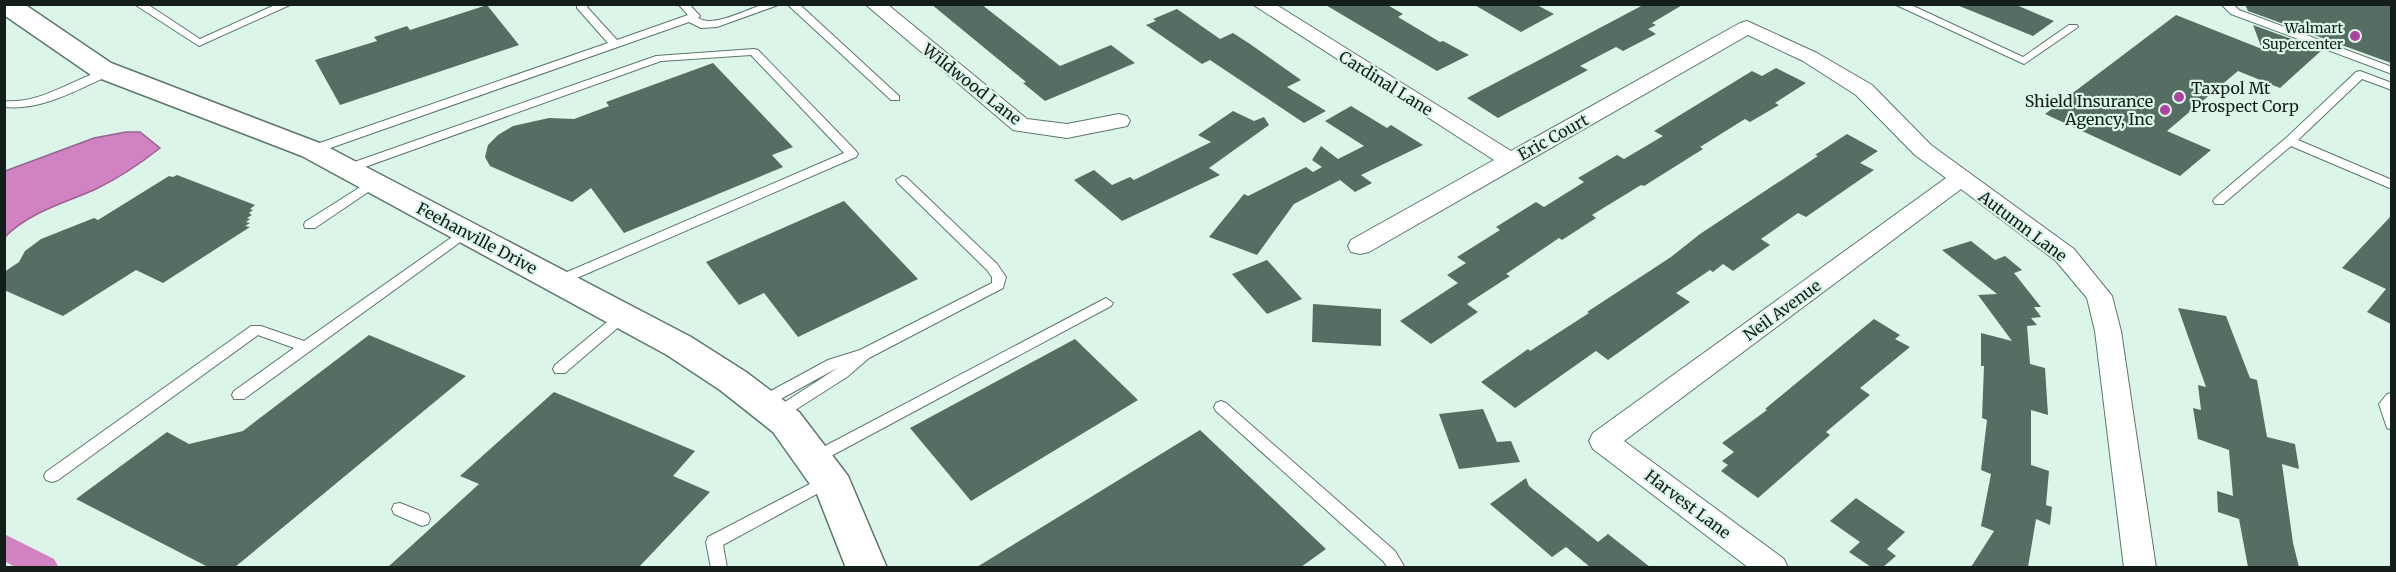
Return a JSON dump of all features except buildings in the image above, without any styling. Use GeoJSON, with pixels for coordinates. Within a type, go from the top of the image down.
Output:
{"type":"FeatureCollection","features":[{"type":"Feature","properties":{"kind":"street","name":"Feehanville Drive"},"geometry":{"type":"LineString","coordinates":[[6,4],[108,72],[312,150],[679,346],[734,381],[786,422],[821,469],[867,567]]}},
{"type":"Feature","properties":{"kind":"street","name":"Wildwood Lane"},"geometry":{"type":"LineString","coordinates":[[874,4],[1021,125],[1067,131],[1119,121]]}},
{"type":"Feature","properties":{"kind":"street","name":"Cardinal Lane"},"geometry":{"type":"LineString","coordinates":[[1260,4],[1511,160]]}},
{"type":"Feature","properties":{"kind":"street","name":"Eric Court"},"geometry":{"type":"LineString","coordinates":[[1360,246],[1747,27]]}},
{"type":"Feature","properties":{"kind":"street","name":"Autumn Lane"},"geometry":{"type":"LineString","coordinates":[[1747,27],[1810,57],[1864,90],[1923,150],[2065,255],[2099,296],[2108,331],[2140,567]]}},
{"type":"Feature","properties":{"kind":"street","name":"Neil Avenue"},"geometry":{"type":"LineString","coordinates":[[1603,441],[1960,179]]}},
{"type":"Feature","properties":{"kind":"street","name":"Harvest Lane"},"geometry":{"type":"LineString","coordinates":[[1603,441],[1773,567]]}},
{"type":"Feature","properties":{"kind":"lane"},"geometry":{"type":"LineString","coordinates":[[139,4],[199,43],[287,4]]}},
{"type":"Feature","properties":{"kind":"lane"},"geometry":{"type":"LineString","coordinates":[[585,4],[580,6],[615,44]]}},
{"type":"Feature","properties":{"kind":"lane"},"geometry":{"type":"LineString","coordinates":[[312,150],[695,16],[683,4]]}},
{"type":"Feature","properties":{"kind":"lane"},"geometry":{"type":"LineString","coordinates":[[690,18],[701,25],[709,26],[776,4]]}},
{"type":"Feature","properties":{"kind":"lane"},"geometry":{"type":"LineString","coordinates":[[792,4],[895,98]]}},
{"type":"Feature","properties":{"kind":"lane"},"geometry":{"type":"LineString","coordinates":[[1899,4],[2024,61],[2073,27]]}},
{"type":"Feature","properties":{"kind":"lane"},"geometry":{"type":"LineString","coordinates":[[2226,4],[2235,12],[2391,71]]}},
{"type":"Feature","properties":{"kind":"lane"},"geometry":{"type":"LineString","coordinates":[[310,225],[360,176],[660,58],[754,52],[852,154],[558,281]]}},
{"type":"Feature","properties":{"kind":"lane"},"geometry":{"type":"LineString","coordinates":[[4,104],[14,106],[43,98],[108,72]]}},
{"type":"Feature","properties":{"kind":"lane"},"geometry":{"type":"LineString","coordinates":[[2219,201],[2290,141],[2360,74],[2391,87]]}},
{"type":"Feature","properties":{"kind":"lane"},"geometry":{"type":"LineString","coordinates":[[2290,141],[2391,185]]}},
{"type":"Feature","properties":{"kind":"lane"},"geometry":{"type":"LineString","coordinates":[[769,409],[833,364],[864,354],[998,285],[999,277],[992,267],[902,180]]}},
{"type":"Feature","properties":{"kind":"lane"},"geometry":{"type":"LineString","coordinates":[[239,395],[465,232]]}},
{"type":"Feature","properties":{"kind":"lane"},"geometry":{"type":"LineString","coordinates":[[719,567],[714,542],[821,469],[1106,303]]}},
{"type":"Feature","properties":{"kind":"lane"},"geometry":{"type":"LineString","coordinates":[[560,369],[623,316]]}},
{"type":"Feature","properties":{"kind":"lane"},"geometry":{"type":"LineString","coordinates":[[52,476],[256,329],[305,347]]}},
{"type":"Feature","properties":{"kind":"lane"},"geometry":{"type":"LineString","coordinates":[[2391,399],[2386,404],[2391,424]]}},
{"type":"Feature","properties":{"kind":"lane"},"geometry":{"type":"LineString","coordinates":[[1221,407],[1389,556],[1396,567]]}},
{"type":"Feature","properties":{"kind":"lane"},"geometry":{"type":"LineString","coordinates":[[400,509],[422,519]]}},
{"type":"Feature","properties":{"kind":"shaded area"},"geometry":{"type":"Polygon","coordinates":[[[126,132],[140,132],[160,148],[111,181],[24,221],[5,237],[5,171],[94,138],[126,132]]]}},
{"type":"Feature","properties":{"kind":"waterway"},"geometry":{"type":"LineString","coordinates":[[4,546],[44,568]]}},
{"type":"Feature","properties":{"kind":"place","name":"Walmart Supercenter"},"geometry":{"type":"Point","coordinates":[2355,36]}},
{"type":"Feature","properties":{"kind":"place","name":"Taxpol Mt Prospect Corp"},"geometry":{"type":"Point","coordinates":[2179,97]}},
{"type":"Feature","properties":{"kind":"place","name":"Shield Insurance Agency, Inc"},"geometry":{"type":"Point","coordinates":[2165,110]}}]}
